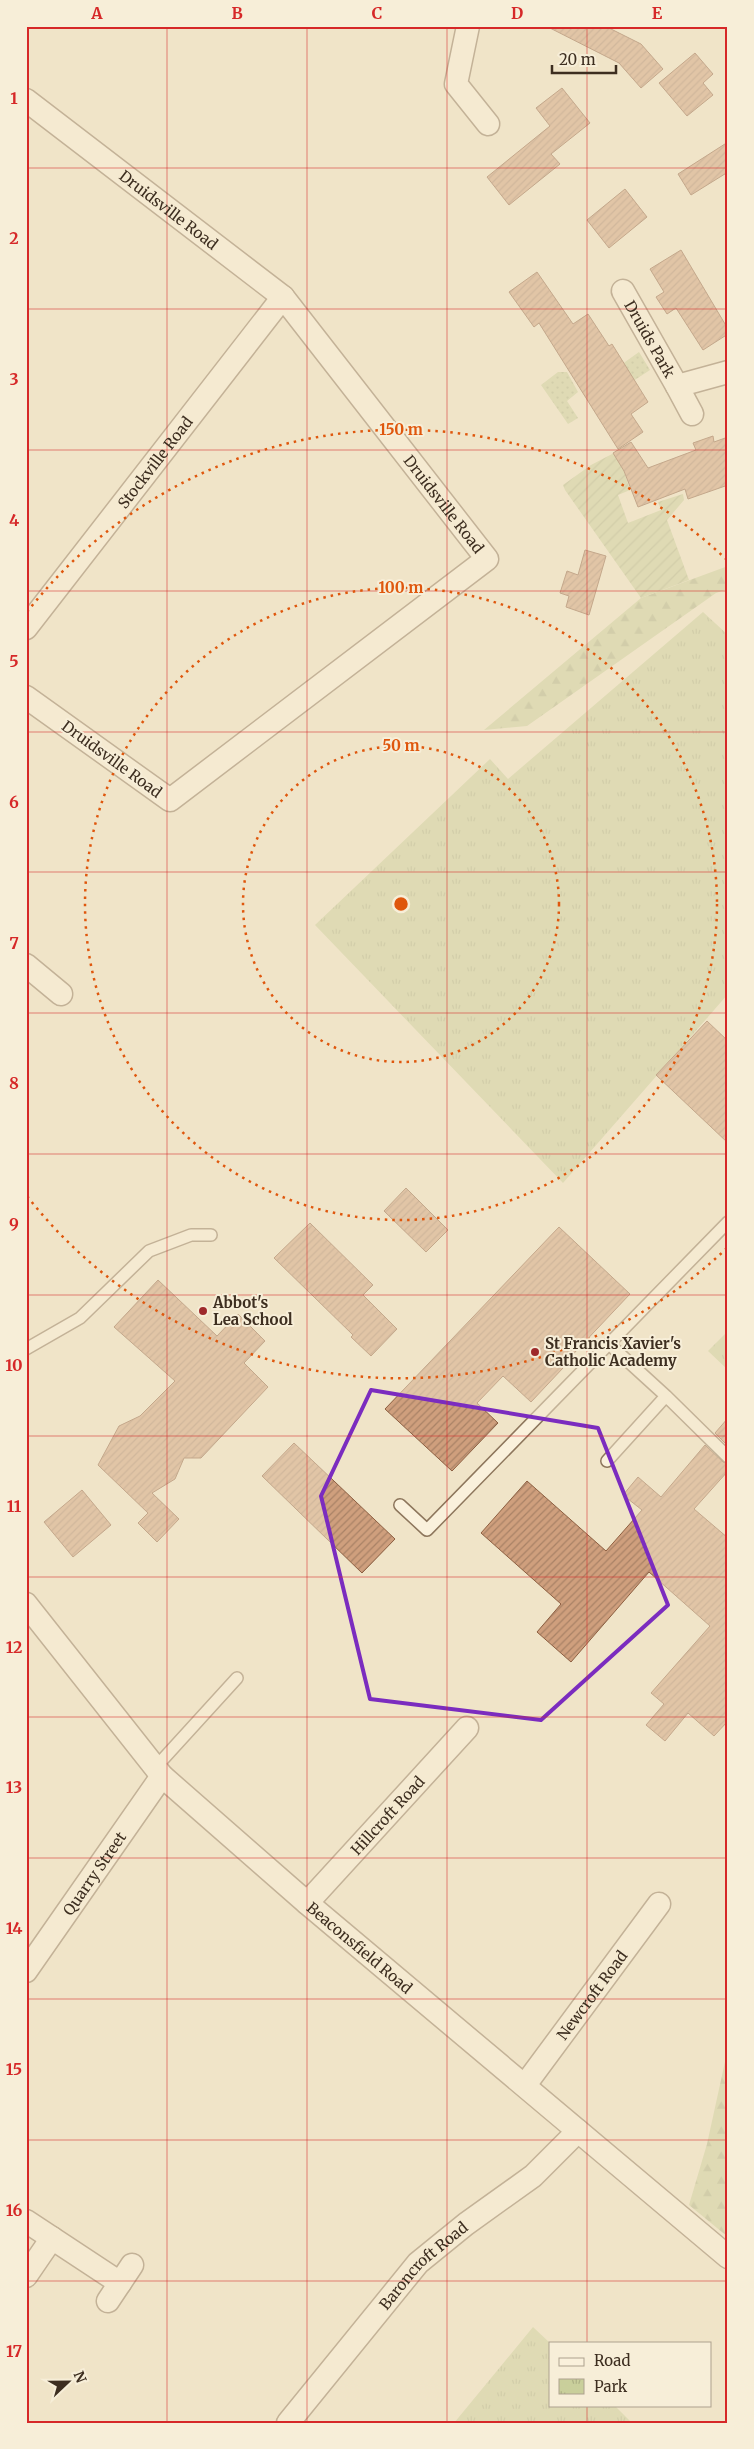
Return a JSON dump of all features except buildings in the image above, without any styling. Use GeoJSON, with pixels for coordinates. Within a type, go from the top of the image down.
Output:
{"type":"FeatureCollection","features":[{"type":"Feature","properties":{"kind":"street"},"geometry":{"type":"LineString","coordinates":[[468,26],[456,84],[488,124]]}},
{"type":"Feature","properties":{"kind":"street","name":"Druidsville Road"},"geometry":{"type":"LineString","coordinates":[[26,697],[170,800],[487,559],[283,297],[27,102]]}},
{"type":"Feature","properties":{"kind":"street","name":"Druids Park"},"geometry":{"type":"LineString","coordinates":[[623,291],[692,414]]}},
{"type":"Feature","properties":{"kind":"street","name":"Stockville Road"},"geometry":{"type":"LineString","coordinates":[[26,628],[283,297]]}},
{"type":"Feature","properties":{"kind":"street","name":"Druids Park"},"geometry":{"type":"LineString","coordinates":[[677,386],[728,372]]}},
{"type":"Feature","properties":{"kind":"street"},"geometry":{"type":"LineString","coordinates":[[26,965],[61,994]]}},
{"type":"Feature","properties":{"kind":"street","name":"Beaconsfield Road"},"geometry":{"type":"LineString","coordinates":[[26,1604],[159,1772],[308,1903],[728,2257]]}},
{"type":"Feature","properties":{"kind":"street","name":"Hillcroft Road"},"geometry":{"type":"LineString","coordinates":[[308,1903],[467,1728]]}},
{"type":"Feature","properties":{"kind":"street","name":"Quarry Street"},"geometry":{"type":"LineString","coordinates":[[26,1971],[159,1772]]}},
{"type":"Feature","properties":{"kind":"street","name":"Newcroft Road"},"geometry":{"type":"LineString","coordinates":[[526,2086],[659,1904]]}},
{"type":"Feature","properties":{"kind":"street","name":"Baroncroft Road"},"geometry":{"type":"LineString","coordinates":[[288,2423],[418,2263],[466,2224],[533,2176],[578,2131]]}},
{"type":"Feature","properties":{"kind":"street"},"geometry":{"type":"LineString","coordinates":[[26,2222],[120,2283]]}},
{"type":"Feature","properties":{"kind":"street"},"geometry":{"type":"LineString","coordinates":[[26,2276],[52,2238]]}},
{"type":"Feature","properties":{"kind":"lane"},"geometry":{"type":"LineString","coordinates":[[400,1505],[427,1530],[728,1222]]}},
{"type":"Feature","properties":{"kind":"lane"},"geometry":{"type":"LineString","coordinates":[[26,1349],[80,1318],[149,1251],[191,1235],[211,1235]]}},
{"type":"Feature","properties":{"kind":"lane"},"geometry":{"type":"LineString","coordinates":[[609,1344],[728,1456]]}},
{"type":"Feature","properties":{"kind":"lane"},"geometry":{"type":"LineString","coordinates":[[607,1461],[666,1396]]}},
{"type":"Feature","properties":{"kind":"lane"},"geometry":{"type":"LineString","coordinates":[[159,1772],[237,1678]]}},
{"type":"Feature","properties":{"kind":"highlighted area"},"geometry":{"type":"Polygon","coordinates":[[[371,1390],[598,1428],[668,1605],[541,1720],[370,1699],[321,1496],[371,1390]]]}},
{"type":"Feature","properties":{"kind":"green space"},"geometry":{"type":"Polygon","coordinates":[[[639,352],[650,370],[621,389],[611,372],[639,352]]]}},
{"type":"Feature","properties":{"kind":"green space"},"geometry":{"type":"Polygon","coordinates":[[[558,372],[567,372],[578,392],[567,401],[578,418],[568,424],[541,385],[558,372]]]}},
{"type":"Feature","properties":{"kind":"green space"},"geometry":{"type":"Polygon","coordinates":[[[614,453],[624,471],[630,490],[618,495],[628,523],[661,510],[658,502],[683,494],[684,500],[667,520],[689,580],[641,598],[563,485],[591,465],[614,453]]]}},
{"type":"Feature","properties":{"kind":"green space"},"geometry":{"type":"Polygon","coordinates":[[[728,566],[728,589],[716,593],[527,726],[484,730],[641,598],[728,566]]]}},
{"type":"Feature","properties":{"kind":"green space"},"geometry":{"type":"Polygon","coordinates":[[[703,612],[728,635],[728,994],[563,1183],[315,925],[490,759],[508,779],[703,612]]]}},
{"type":"Feature","properties":{"kind":"green space"},"geometry":{"type":"Polygon","coordinates":[[[728,1331],[728,1370],[708,1351],[728,1331]]]}},
{"type":"Feature","properties":{"kind":"green space"},"geometry":{"type":"Polygon","coordinates":[[[728,2048],[728,2237],[689,2205],[707,2144],[728,2048]]]}},
{"type":"Feature","properties":{"kind":"green space"},"geometry":{"type":"Polygon","coordinates":[[[533,2327],[549,2342],[549,2406],[615,2406],[632,2423],[454,2423],[533,2327]]]}},
{"type":"Feature","properties":{"kind":"place","name":"Abbot's Lea School"},"geometry":{"type":"Point","coordinates":[203,1311]}},
{"type":"Feature","properties":{"kind":"place","name":"St Francis Xavier's Catholic Academy"},"geometry":{"type":"Point","coordinates":[535,1352]}}]}
